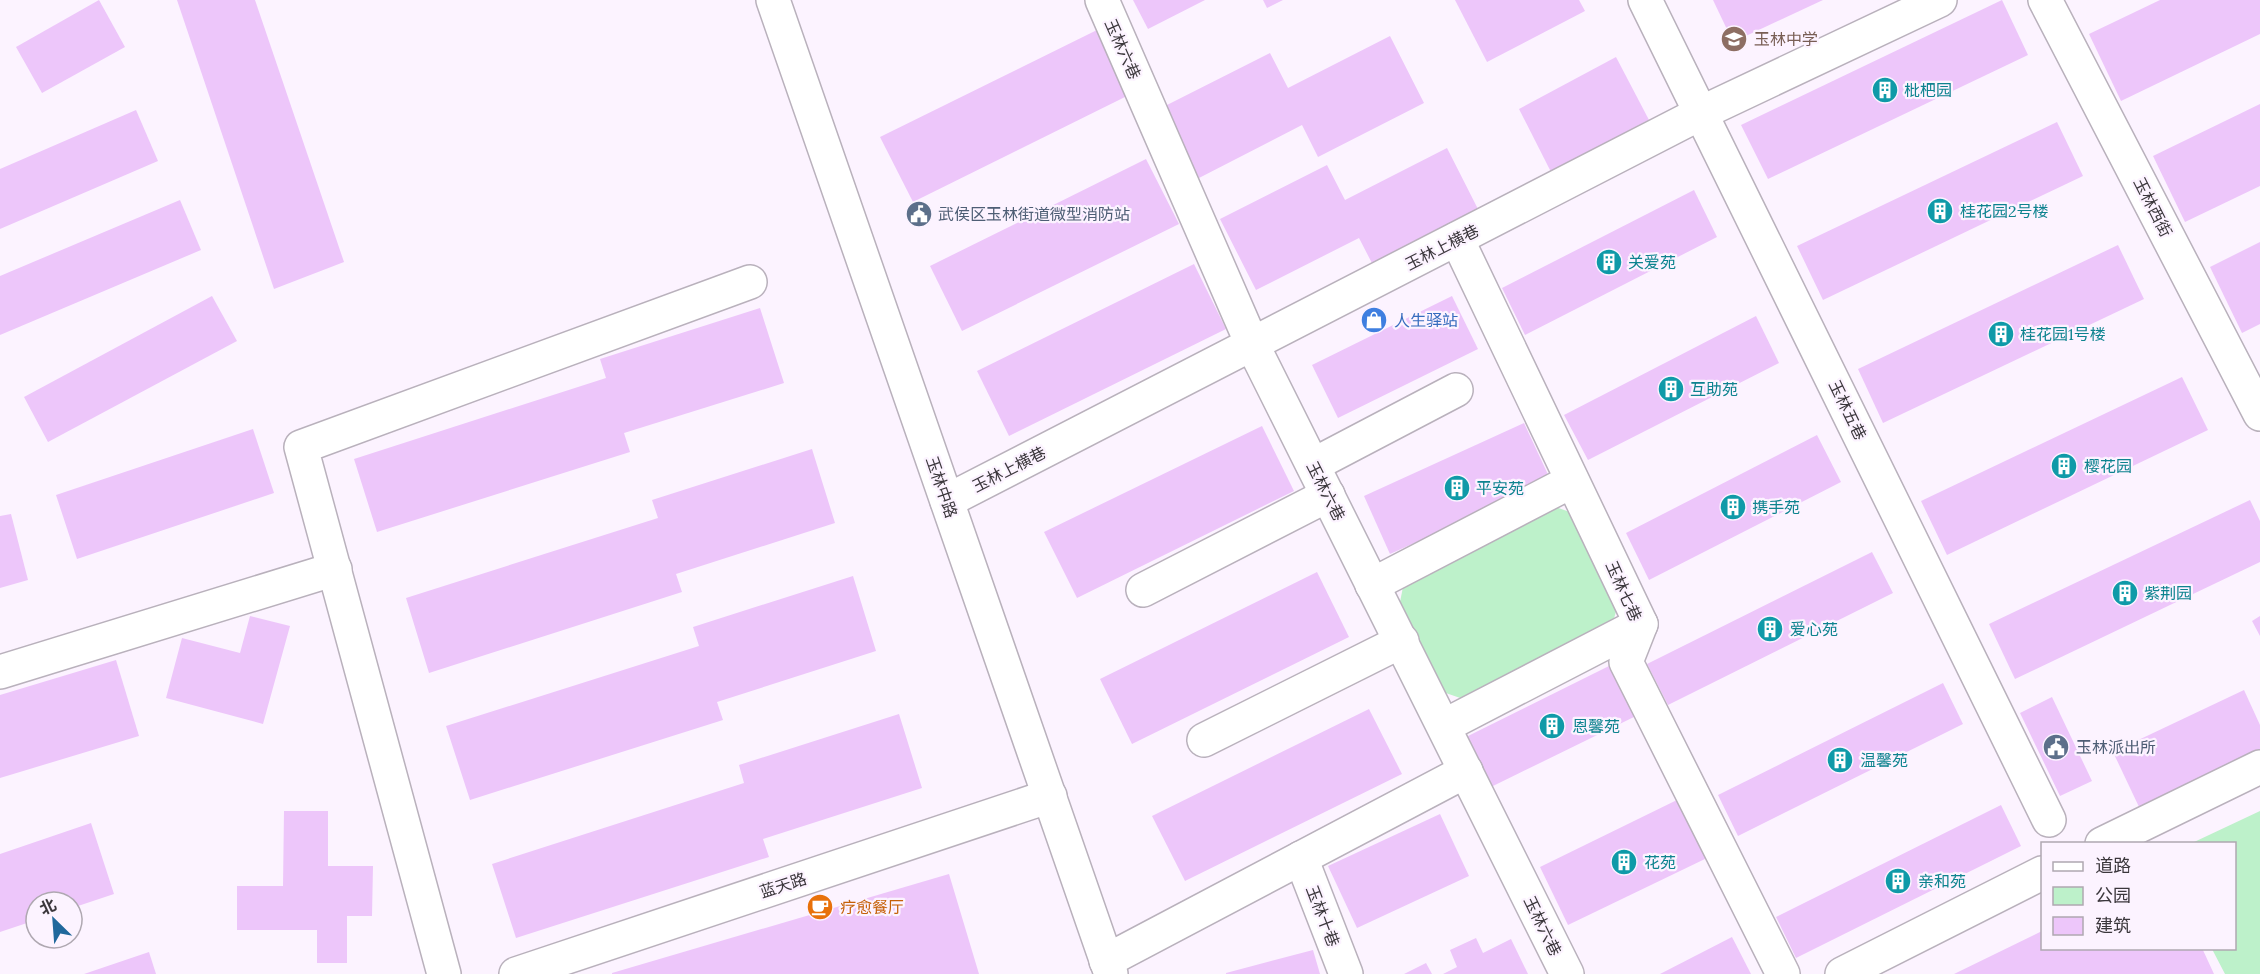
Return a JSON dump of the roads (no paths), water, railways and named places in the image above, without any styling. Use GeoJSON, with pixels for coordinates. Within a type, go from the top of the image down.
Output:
{"type":"FeatureCollection","features":[{"type":"Feature","properties":{"kind":"street","name":"玉林中路"},"geometry":{"type":"LineString","coordinates":[[773,0],[1109,967]]}},
{"type":"Feature","properties":{"kind":"street","name":"玉林六巷"},"geometry":{"type":"LineString","coordinates":[[1102,0],[1252,344],[1567,974]]}},
{"type":"Feature","properties":{"kind":"street","name":"玉林五巷"},"geometry":{"type":"LineString","coordinates":[[1646,0],[2049,820]]}},
{"type":"Feature","properties":{"kind":"street","name":"玉林上横巷"},"geometry":{"type":"LineString","coordinates":[[947,501],[1701,113],[1940,0]]}},
{"type":"Feature","properties":{"kind":"street","name":"玉林西街"},"geometry":{"type":"LineString","coordinates":[[2045,0],[2260,414]]}},
{"type":"Feature","properties":{"kind":"street","name":"玉林七巷"},"geometry":{"type":"LineString","coordinates":[[1456,239],[1641,624],[1626,662],[1783,974]]}},
{"type":"Feature","properties":{"kind":"street"},"geometry":{"type":"LineString","coordinates":[[444,974],[301,447],[750,282]]}},
{"type":"Feature","properties":{"kind":"street"},"geometry":{"type":"LineString","coordinates":[[1313,465],[1456,390]]}},
{"type":"Feature","properties":{"kind":"street"},"geometry":{"type":"LineString","coordinates":[[1372,585],[1572,481]]}},
{"type":"Feature","properties":{"kind":"street"},"geometry":{"type":"LineString","coordinates":[[1143,590],[1328,495]]}},
{"type":"Feature","properties":{"kind":"street"},"geometry":{"type":"LineString","coordinates":[[0,672],[335,569]]}},
{"type":"Feature","properties":{"kind":"street"},"geometry":{"type":"LineString","coordinates":[[1444,726],[1641,624]]}},
{"type":"Feature","properties":{"kind":"street"},"geometry":{"type":"LineString","coordinates":[[1204,740],[1402,641]]}},
{"type":"Feature","properties":{"kind":"street"},"geometry":{"type":"LineString","coordinates":[[2104,842],[2260,767]]}},
{"type":"Feature","properties":{"kind":"street"},"geometry":{"type":"LineString","coordinates":[[1109,967],[1300,858],[1466,771]]}},
{"type":"Feature","properties":{"kind":"street","name":"蓝天路"},"geometry":{"type":"LineString","coordinates":[[516,974],[1050,796]]}},
{"type":"Feature","properties":{"kind":"street","name":"玉林十巷"},"geometry":{"type":"LineString","coordinates":[[1300,858],[1346,974]]}},
{"type":"Feature","properties":{"kind":"street"},"geometry":{"type":"LineString","coordinates":[[1842,974],[2041,874]]}},
{"type":"Feature","properties":{"kind":"place","name":"玉林中学"},"geometry":{"type":"Point","coordinates":[1734,39]}},
{"type":"Feature","properties":{"kind":"place","name":"枇杷园"},"geometry":{"type":"Point","coordinates":[1885,90]}},
{"type":"Feature","properties":{"kind":"place","name":"桂花园2号楼"},"geometry":{"type":"Point","coordinates":[1940,211]}},
{"type":"Feature","properties":{"kind":"place","name":"武侯区玉林街道微型消防站"},"geometry":{"type":"Point","coordinates":[919,214]}},
{"type":"Feature","properties":{"kind":"place","name":"关爱苑"},"geometry":{"type":"Point","coordinates":[1609,262]}},
{"type":"Feature","properties":{"kind":"place","name":"人生驿站"},"geometry":{"type":"Point","coordinates":[1374,320]}},
{"type":"Feature","properties":{"kind":"place","name":"桂花园1号楼"},"geometry":{"type":"Point","coordinates":[2001,334]}},
{"type":"Feature","properties":{"kind":"place","name":"互助苑"},"geometry":{"type":"Point","coordinates":[1671,389]}},
{"type":"Feature","properties":{"kind":"place","name":"樱花园"},"geometry":{"type":"Point","coordinates":[2064,466]}},
{"type":"Feature","properties":{"kind":"place","name":"平安苑"},"geometry":{"type":"Point","coordinates":[1457,488]}},
{"type":"Feature","properties":{"kind":"place","name":"携手苑"},"geometry":{"type":"Point","coordinates":[1733,507]}},
{"type":"Feature","properties":{"kind":"place","name":"紫荆园"},"geometry":{"type":"Point","coordinates":[2125,593]}},
{"type":"Feature","properties":{"kind":"place","name":"爱心苑"},"geometry":{"type":"Point","coordinates":[1770,629]}},
{"type":"Feature","properties":{"kind":"place","name":"恩馨苑"},"geometry":{"type":"Point","coordinates":[1552,726]}},
{"type":"Feature","properties":{"kind":"place","name":"玉林派出所"},"geometry":{"type":"Point","coordinates":[2056,747]}},
{"type":"Feature","properties":{"kind":"place","name":"温馨苑"},"geometry":{"type":"Point","coordinates":[1840,760]}},
{"type":"Feature","properties":{"kind":"place","name":"花苑"},"geometry":{"type":"Point","coordinates":[1624,862]}},
{"type":"Feature","properties":{"kind":"place","name":"亲和苑"},"geometry":{"type":"Point","coordinates":[1898,881]}},
{"type":"Feature","properties":{"kind":"place","name":"疗愈餐厅"},"geometry":{"type":"Point","coordinates":[820,907]}}]}
